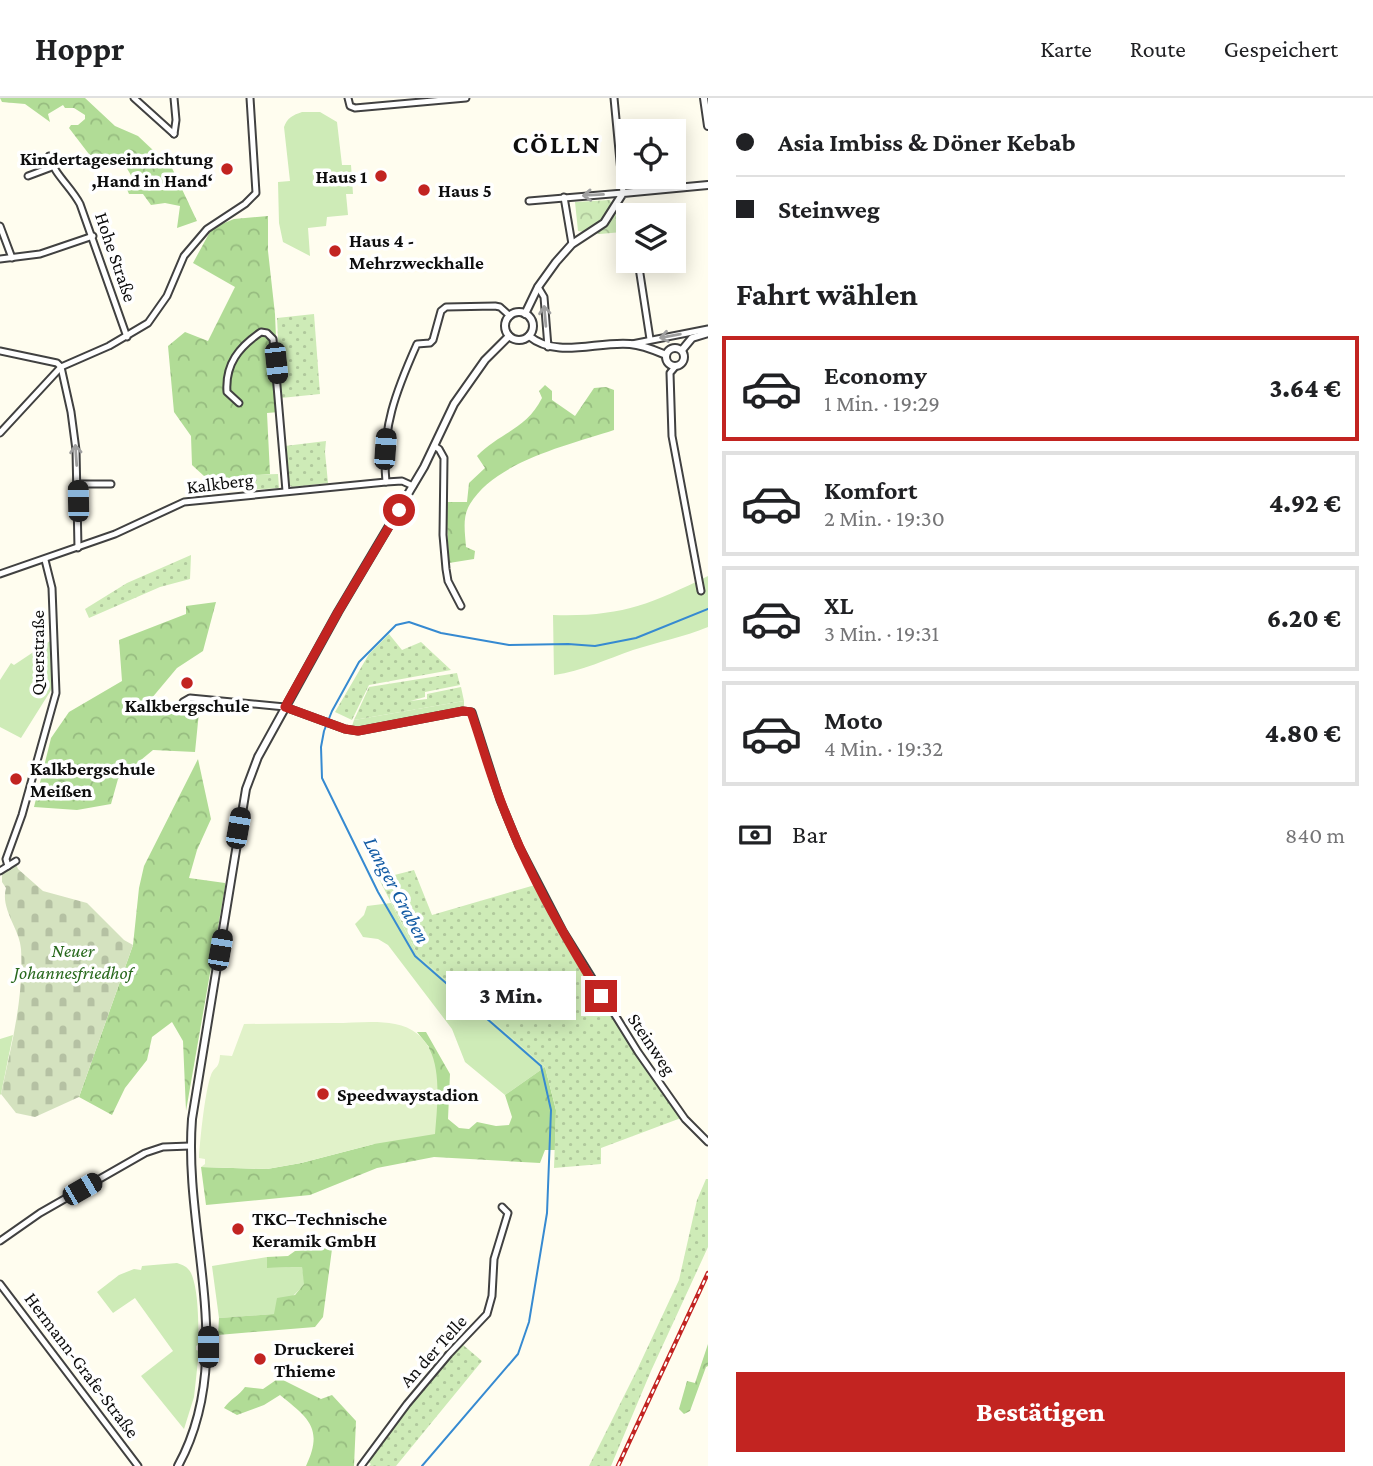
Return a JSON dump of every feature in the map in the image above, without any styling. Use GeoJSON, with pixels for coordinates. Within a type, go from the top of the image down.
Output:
{"type":"FeatureCollection","features":[{"type":"Feature","properties":{"kind":"street"},"geometry":{"type":"LineString","coordinates":[[134,98],[174,134],[174,98]]}},
{"type":"Feature","properties":{"kind":"street"},"geometry":{"type":"LineString","coordinates":[[0,433],[61,367],[127,337],[149,323],[158,311],[184,256],[206,229],[245,205],[256,193],[250,98]]}},
{"type":"Feature","properties":{"kind":"street"},"geometry":{"type":"LineString","coordinates":[[348,98],[352,107],[466,98]]}},
{"type":"Feature","properties":{"kind":"street"},"geometry":{"type":"LineString","coordinates":[[524,314],[555,262],[572,244],[604,223],[622,193],[614,98]]}},
{"type":"Feature","properties":{"kind":"street"},"geometry":{"type":"LineString","coordinates":[[704,98],[708,125]]}},
{"type":"Feature","properties":{"kind":"street","name":"Hohe Straße"},"geometry":{"type":"LineString","coordinates":[[49,156],[52,166],[75,193],[93,236],[127,337]]}},
{"type":"Feature","properties":{"kind":"street"},"geometry":{"type":"LineString","coordinates":[[28,176],[52,166]]}},
{"type":"Feature","properties":{"kind":"street"},"geometry":{"type":"LineString","coordinates":[[529,201],[708,185]]}},
{"type":"Feature","properties":{"kind":"street"},"geometry":{"type":"LineString","coordinates":[[564,197],[572,244]]}},
{"type":"Feature","properties":{"kind":"street"},"geometry":{"type":"LineString","coordinates":[[0,226],[12,258]]}},
{"type":"Feature","properties":{"kind":"street"},"geometry":{"type":"LineString","coordinates":[[0,258],[40,254],[93,236]]}},
{"type":"Feature","properties":{"kind":"street"},"geometry":{"type":"LineString","coordinates":[[640,273],[650,340]]}},
{"type":"Feature","properties":{"kind":"street"},"geometry":{"type":"LineString","coordinates":[[538,287],[544,297],[548,346]]}},
{"type":"Feature","properties":{"kind":"street"},"geometry":{"type":"LineString","coordinates":[[386,482],[386,433],[395,398],[416,344],[433,340],[441,311],[446,307],[495,306],[510,316]]}},
{"type":"Feature","properties":{"kind":"street"},"geometry":{"type":"LineString","coordinates":[[529,336],[532,325],[530,318],[516,313],[510,316],[505,326],[509,335],[518,340],[529,336],[548,346],[632,344],[666,355]]}},
{"type":"Feature","properties":{"kind":"street"},"geometry":{"type":"LineString","coordinates":[[632,344],[708,331]]}},
{"type":"Feature","properties":{"kind":"street"},"geometry":{"type":"LineString","coordinates":[[682,350],[692,338],[708,331]]}},
{"type":"Feature","properties":{"kind":"street"},"geometry":{"type":"LineString","coordinates":[[239,403],[227,392],[226,379],[233,357],[261,332],[267,333],[273,339],[286,491]]}},
{"type":"Feature","properties":{"kind":"street"},"geometry":{"type":"LineString","coordinates":[[178,1466],[201,1407],[207,1373],[207,1311],[192,1187],[190,1146],[195,1093],[244,799],[258,757],[338,612],[413,486],[458,397],[485,360],[509,335]]}},
{"type":"Feature","properties":{"kind":"street"},"geometry":{"type":"LineString","coordinates":[[666,355],[673,348],[682,350]]}},
{"type":"Feature","properties":{"kind":"street"},"geometry":{"type":"LineString","coordinates":[[682,350],[684,362],[670,373],[672,436],[701,591]]}},
{"type":"Feature","properties":{"kind":"street"},"geometry":{"type":"LineString","coordinates":[[0,351],[57,363],[61,367],[71,412],[77,484],[78,548]]}},
{"type":"Feature","properties":{"kind":"street"},"geometry":{"type":"LineString","coordinates":[[666,355],[667,362],[675,367]]}},
{"type":"Feature","properties":{"kind":"street"},"geometry":{"type":"LineString","coordinates":[[48,362],[53,376]]}},
{"type":"Feature","properties":{"kind":"street"},"geometry":{"type":"LineString","coordinates":[[434,446],[444,458],[443,536],[447,576],[461,606]]}},
{"type":"Feature","properties":{"kind":"street","name":"Kalkberg"},"geometry":{"type":"LineString","coordinates":[[0,574],[78,548],[184,502],[386,482],[402,481],[413,486]]}},
{"type":"Feature","properties":{"kind":"street"},"geometry":{"type":"LineString","coordinates":[[77,484],[111,484]]}},
{"type":"Feature","properties":{"kind":"street","name":"Querstraße"},"geometry":{"type":"LineString","coordinates":[[8,866],[6,859],[22,815],[56,693],[52,588],[45,560]]}},
{"type":"Feature","properties":{"kind":"street","name":"Steinweg"},"geometry":{"type":"LineString","coordinates":[[183,702],[190,698],[285,707],[352,731],[471,712],[504,811],[563,931],[638,1052],[685,1119],[708,1142]]}},
{"type":"Feature","properties":{"kind":"street"},"geometry":{"type":"LineString","coordinates":[[0,871],[16,861]]}},
{"type":"Feature","properties":{"kind":"street"},"geometry":{"type":"LineString","coordinates":[[0,1241],[41,1213],[157,1148],[190,1146]]}},
{"type":"Feature","properties":{"kind":"street","name":"An der Telle"},"geometry":{"type":"LineString","coordinates":[[361,1466],[407,1404],[487,1314],[492,1296],[494,1259],[508,1213],[502,1207]]}},
{"type":"Feature","properties":{"kind":"street","name":"Hermann-Grafe-Straße"},"geometry":{"type":"LineString","coordinates":[[0,1284],[138,1466]]}},
{"type":"Feature","properties":{"kind":"green space"},"geometry":{"type":"Polygon","coordinates":[[[0,98],[85,98],[115,126],[138,136],[172,168],[197,221],[177,228],[180,206],[165,203],[151,205],[143,194],[129,194],[125,185],[131,182],[132,177],[125,165],[108,158],[95,162],[69,128],[85,119],[85,115],[74,108],[65,108],[63,105],[48,114],[50,122],[25,104],[2,102],[0,98]]]}},
{"type":"Feature","properties":{"kind":"green space"},"geometry":{"type":"Polygon","coordinates":[[[302,112],[320,112],[337,122],[342,165],[351,165],[353,194],[346,194],[348,215],[327,217],[326,226],[308,228],[310,256],[283,242],[279,223],[278,182],[290,181],[284,127],[291,117],[302,112]]]}},
{"type":"Feature","properties":{"kind":"green space"},"geometry":{"type":"Polygon","coordinates":[[[610,200],[616,212],[616,233],[600,234],[578,231],[575,202],[610,200]]]}},
{"type":"Feature","properties":{"kind":"green space"},"geometry":{"type":"Polygon","coordinates":[[[268,216],[279,412],[267,413],[270,474],[250,476],[251,490],[216,487],[192,465],[191,436],[174,412],[168,346],[185,332],[208,341],[235,287],[193,263],[212,228],[234,219],[268,216]]]}},
{"type":"Feature","properties":{"kind":"green space"},"geometry":{"type":"Polygon","coordinates":[[[314,314],[320,394],[281,398],[277,318],[314,314]]]}},
{"type":"Feature","properties":{"kind":"green space"},"geometry":{"type":"Polygon","coordinates":[[[545,385],[552,391],[552,400],[575,416],[594,388],[606,387],[614,390],[614,430],[535,456],[497,476],[482,489],[466,514],[466,547],[475,551],[474,559],[449,563],[446,502],[467,502],[469,483],[485,468],[477,456],[536,409],[542,398],[539,391],[545,385]]]}},
{"type":"Feature","properties":{"kind":"green space"},"geometry":{"type":"Polygon","coordinates":[[[326,441],[328,483],[292,487],[287,483],[285,446],[326,441]]]}},
{"type":"Feature","properties":{"kind":"green space"},"geometry":{"type":"Polygon","coordinates":[[[278,474],[279,488],[251,490],[250,475],[278,474]]]}},
{"type":"Feature","properties":{"kind":"green space"},"geometry":{"type":"Polygon","coordinates":[[[191,555],[190,579],[160,587],[89,618],[85,609],[127,583],[191,555]]]}},
{"type":"Feature","properties":{"kind":"green space"},"geometry":{"type":"Polygon","coordinates":[[[708,576],[708,627],[584,668],[554,675],[553,615],[597,614],[634,607],[708,576]]]}},
{"type":"Feature","properties":{"kind":"green space"},"geometry":{"type":"Polygon","coordinates":[[[216,602],[203,651],[177,668],[151,699],[163,713],[181,701],[200,702],[195,752],[153,750],[118,779],[111,804],[77,810],[34,807],[51,738],[69,712],[122,681],[119,640],[186,614],[186,606],[216,602]]]}},
{"type":"Feature","properties":{"kind":"green space"},"geometry":{"type":"Polygon","coordinates":[[[389,634],[402,650],[421,642],[451,670],[369,685],[352,720],[335,712],[369,654],[389,634]]]}},
{"type":"Feature","properties":{"kind":"green space"},"geometry":{"type":"Polygon","coordinates":[[[50,641],[53,687],[21,738],[0,727],[0,680],[11,663],[14,665],[50,641]]]}},
{"type":"Feature","properties":{"kind":"green space"},"geometry":{"type":"Polygon","coordinates":[[[457,673],[460,685],[425,692],[425,697],[410,701],[427,699],[427,694],[461,687],[464,701],[354,720],[369,687],[457,673]]]}},
{"type":"Feature","properties":{"kind":"green space"},"geometry":{"type":"Polygon","coordinates":[[[464,701],[461,708],[405,721],[375,727],[352,726],[354,720],[464,701]]]}},
{"type":"Feature","properties":{"kind":"green space"},"geometry":{"type":"Polygon","coordinates":[[[198,759],[211,819],[197,850],[189,878],[225,883],[225,887],[186,1111],[183,1041],[172,1022],[152,1037],[147,1060],[125,1088],[112,1115],[79,1097],[133,945],[144,866],[198,759]]]}},
{"type":"Feature","properties":{"kind":"green space","name":"Neuer Johannesfriedhof"},"geometry":{"type":"Polygon","coordinates":[[[16,864],[18,869],[43,891],[87,903],[124,940],[133,945],[79,1097],[35,1117],[16,1113],[1,1094],[21,986],[20,941],[6,904],[6,888],[2,882],[2,874],[16,864]]]}},
{"type":"Feature","properties":{"kind":"green space"},"geometry":{"type":"Polygon","coordinates":[[[414,870],[432,915],[535,885],[604,1004],[681,1118],[601,1148],[601,1164],[554,1168],[556,1110],[545,1067],[419,957],[379,879],[414,870]]]}},
{"type":"Feature","properties":{"kind":"green space"},"geometry":{"type":"Polygon","coordinates":[[[391,903],[419,957],[545,1067],[505,1095],[465,1062],[452,1029],[388,945],[378,939],[363,937],[355,924],[364,915],[367,906],[391,903]]]}},
{"type":"Feature","properties":{"kind":"green space","name":"Speedwaystadion"},"geometry":{"type":"Polygon","coordinates":[[[244,1024],[395,1024],[412,1030],[424,1040],[436,1068],[435,1134],[374,1144],[267,1169],[201,1167],[205,1164],[205,1159],[199,1158],[211,1075],[218,1065],[220,1055],[232,1056],[244,1024]]]}},
{"type":"Feature","properties":{"kind":"green space"},"geometry":{"type":"Polygon","coordinates":[[[417,1032],[426,1032],[450,1074],[448,1119],[459,1128],[469,1129],[477,1122],[496,1126],[509,1125],[512,1117],[505,1095],[545,1067],[556,1110],[555,1150],[545,1150],[540,1163],[434,1157],[377,1168],[310,1195],[206,1205],[201,1167],[267,1169],[374,1144],[429,1047],[417,1032]]]}},
{"type":"Feature","properties":{"kind":"green space"},"geometry":{"type":"Polygon","coordinates":[[[13,1035],[1,1094],[0,1095],[0,1039],[13,1035]]]}},
{"type":"Feature","properties":{"kind":"green space"},"geometry":{"type":"Polygon","coordinates":[[[706,1179],[708,1247],[611,1466],[589,1466],[679,1280],[697,1200],[706,1179]]]}},
{"type":"Feature","properties":{"kind":"green space"},"geometry":{"type":"Polygon","coordinates":[[[332,1249],[323,1317],[315,1327],[218,1335],[219,1318],[274,1314],[277,1298],[295,1295],[304,1284],[302,1267],[267,1268],[267,1257],[288,1256],[295,1251],[332,1249]]]}},
{"type":"Feature","properties":{"kind":"green space"},"geometry":{"type":"Polygon","coordinates":[[[267,1257],[268,1268],[302,1267],[305,1284],[275,1314],[219,1318],[212,1266],[267,1257]]]}},
{"type":"Feature","properties":{"kind":"green space"},"geometry":{"type":"Polygon","coordinates":[[[177,1263],[185,1266],[191,1273],[198,1317],[199,1344],[196,1350],[199,1351],[194,1397],[184,1429],[141,1376],[173,1351],[135,1298],[113,1313],[97,1292],[119,1275],[134,1269],[141,1270],[142,1266],[177,1263]]]}},
{"type":"Feature","properties":{"kind":"green space"},"geometry":{"type":"Polygon","coordinates":[[[462,1344],[482,1361],[396,1466],[369,1466],[371,1464],[367,1461],[462,1344]]]}},
{"type":"Feature","properties":{"kind":"green space"},"geometry":{"type":"Polygon","coordinates":[[[708,1344],[708,1366],[690,1411],[684,1414],[679,1409],[687,1381],[695,1383],[708,1344]]]}},
{"type":"Feature","properties":{"kind":"green space"},"geometry":{"type":"Polygon","coordinates":[[[279,1378],[321,1399],[332,1395],[356,1421],[354,1466],[306,1466],[311,1453],[313,1433],[305,1418],[280,1395],[264,1405],[237,1415],[224,1408],[245,1387],[263,1389],[279,1378]]]}},
{"type":"Feature","properties":{"kind":"waterway","name":"Langer Graben"},"geometry":{"type":"LineString","coordinates":[[422,1466],[518,1354],[529,1322],[547,1213],[551,1110],[541,1066],[415,956],[378,892],[322,778],[321,747],[324,731],[359,662],[396,625],[409,622],[441,633],[509,645],[595,646],[636,638],[708,609]]}},
{"type":"Feature","properties":{"kind":"railway"},"geometry":{"type":"LineString","coordinates":[[618,1466],[708,1273]]}},
{"type":"Feature","properties":{"kind":"place","name":"Kindertageseinrichtung ‚Hand in Hand‘"},"geometry":{"type":"Point","coordinates":[227,169]}},
{"type":"Feature","properties":{"kind":"place","name":"Haus 1"},"geometry":{"type":"Point","coordinates":[381,176]}},
{"type":"Feature","properties":{"kind":"place","name":"Haus 5"},"geometry":{"type":"Point","coordinates":[424,190]}},
{"type":"Feature","properties":{"kind":"place","name":"Haus 4 - Mehrzweckhalle"},"geometry":{"type":"Point","coordinates":[335,251]}},
{"type":"Feature","properties":{"kind":"place","name":"Kalkbergschule"},"geometry":{"type":"Point","coordinates":[187,683]}},
{"type":"Feature","properties":{"kind":"place","name":"Kalkbergschule Meißen"},"geometry":{"type":"Point","coordinates":[16,779]}},
{"type":"Feature","properties":{"kind":"place","name":"Speedwaystadion"},"geometry":{"type":"Point","coordinates":[323,1094]}},
{"type":"Feature","properties":{"kind":"place","name":"TKC–Technische Keramik GmbH"},"geometry":{"type":"Point","coordinates":[238,1229]}},
{"type":"Feature","properties":{"kind":"place","name":"Druckerei Thieme"},"geometry":{"type":"Point","coordinates":[260,1359]}},
{"type":"Feature","properties":{"kind":"district","name":"CÖLLN"},"geometry":{"type":"Point","coordinates":[557,144]}},
{"type":"Feature","properties":{"kind":"route"},"geometry":{"type":"LineString","coordinates":[[399,510],[285,707],[345,729],[358,731],[463,711],[471,712],[500,800],[519,846],[563,931],[601,996]]}}]}
